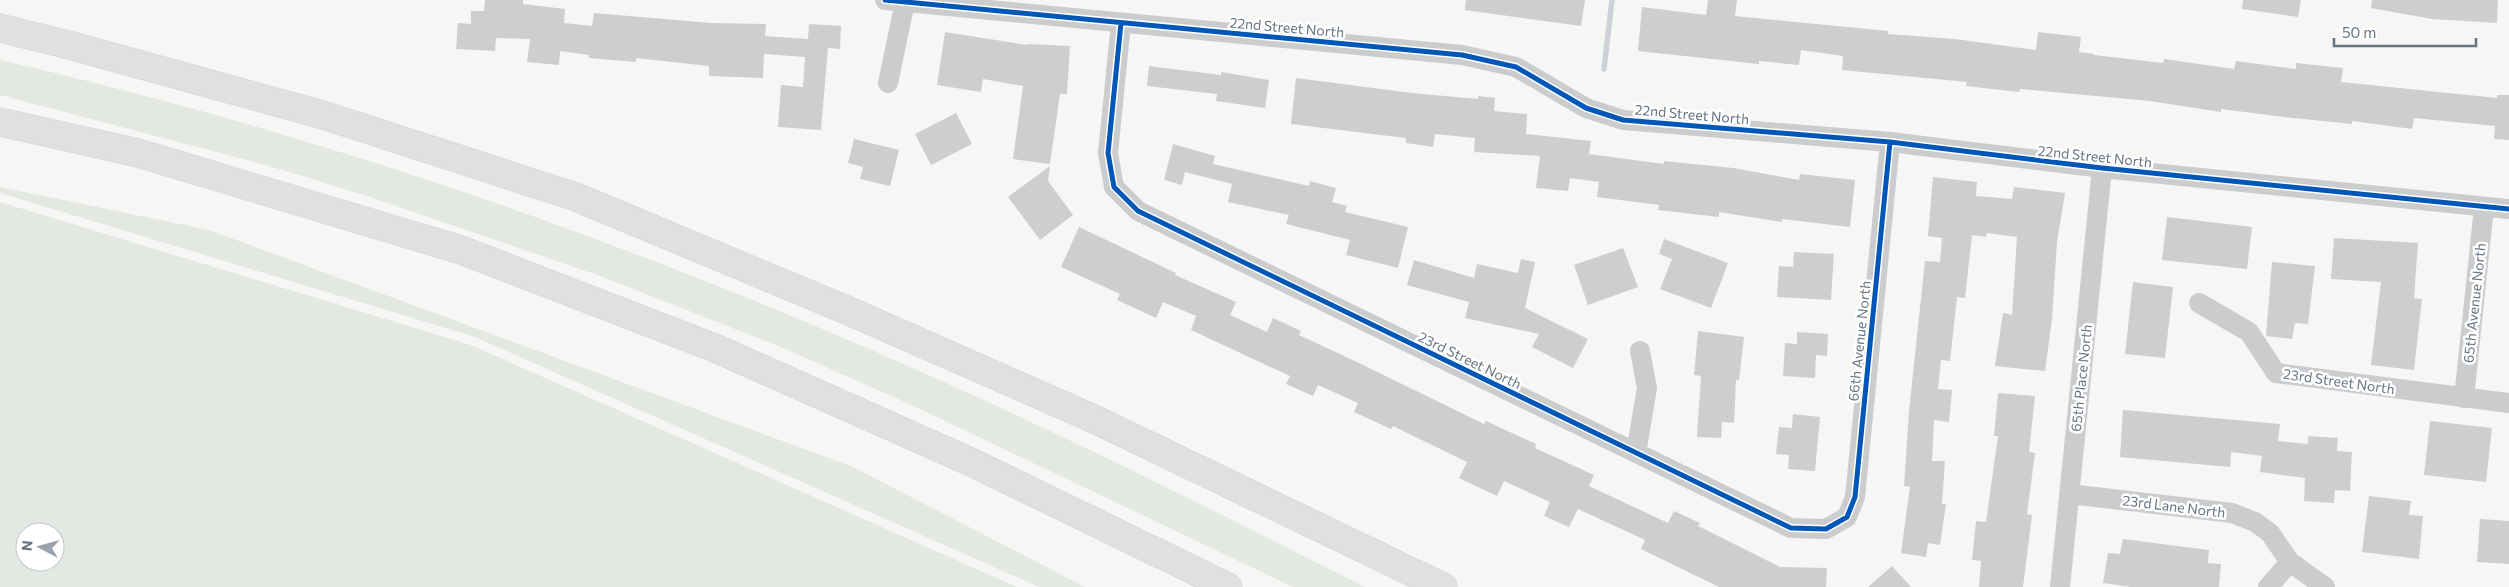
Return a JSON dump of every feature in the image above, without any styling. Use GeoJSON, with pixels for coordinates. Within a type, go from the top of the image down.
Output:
{"type":"FeatureCollection","features":[{"type":"Feature","properties":{"kind":"highway"},"geometry":{"type":"LineString","coordinates":[[0,28],[324,114],[576,197],[849,310],[1094,419],[1443,587]]}},
{"type":"Feature","properties":{"kind":"highway"},"geometry":{"type":"LineString","coordinates":[[0,122],[138,153],[461,250],[715,348],[971,462],[1228,587]]}},
{"type":"Feature","properties":{"kind":"street","name":"22nd Street North"},"geometry":{"type":"LineString","coordinates":[[885,0],[1462,54],[1516,67],[1586,108],[1623,120],[1890,142],[2102,168],[2509,209]]}},
{"type":"Feature","properties":{"kind":"street"},"geometry":{"type":"LineString","coordinates":[[888,83],[905,2]]}},
{"type":"Feature","properties":{"kind":"street","name":"23rd Street North"},"geometry":{"type":"LineString","coordinates":[[1122,23],[1108,152],[1114,187],[1138,211],[1791,528],[1826,529]]}},
{"type":"Feature","properties":{"kind":"street","name":"66th Avenue North"},"geometry":{"type":"LineString","coordinates":[[1826,529],[1847,517],[1855,497],[1890,142]]}},
{"type":"Feature","properties":{"kind":"street","name":"65th Place North"},"geometry":{"type":"LineString","coordinates":[[2060,587],[2102,168]]}},
{"type":"Feature","properties":{"kind":"street","name":"65th Avenue North"},"geometry":{"type":"LineString","coordinates":[[2464,398],[2484,207]]}},
{"type":"Feature","properties":{"kind":"street","name":"23rd Street North"},"geometry":{"type":"LineString","coordinates":[[2199,303],[2249,332],[2276,373],[2464,398],[2509,402]]}},
{"type":"Feature","properties":{"kind":"street"},"geometry":{"type":"LineString","coordinates":[[1636,453],[1647,388],[1640,351]]}},
{"type":"Feature","properties":{"kind":"street","name":"23rd Lane North"},"geometry":{"type":"LineString","coordinates":[[2069,494],[2232,513],[2255,522],[2270,533],[2290,562],[2325,587]]}},
{"type":"Feature","properties":{"kind":"street"},"geometry":{"type":"LineString","coordinates":[[2268,587],[2290,562]]}},
{"type":"Feature","properties":{"kind":"shaded area"},"geometry":{"type":"Polygon","coordinates":[[[0,60],[127,91],[253,126],[378,164],[626,250],[748,298],[988,402],[1130,469],[1365,587],[1293,587],[916,407],[783,348],[603,277],[364,195],[269,166],[0,95],[0,60]]]}},
{"type":"Feature","properties":{"kind":"shaded area"},"geometry":{"type":"Polygon","coordinates":[[[0,187],[209,230],[853,467],[1085,587],[1039,587],[475,337],[0,193],[0,187]]]}},
{"type":"Feature","properties":{"kind":"shaded area"},"geometry":{"type":"Polygon","coordinates":[[[0,202],[471,345],[1017,587],[0,587],[0,202]]]}},
{"type":"Feature","properties":{"kind":"building"},"geometry":{"type":"Polygon","coordinates":[[[485,0],[523,0],[523,4],[565,9],[564,23],[592,26],[594,13],[711,23],[766,24],[765,36],[808,39],[809,24],[841,26],[840,49],[828,48],[821,130],[778,127],[781,85],[803,87],[805,57],[764,54],[763,78],[709,76],[709,66],[636,58],[636,62],[589,58],[589,55],[560,51],[559,65],[527,62],[530,39],[496,38],[495,51],[456,49],[458,23],[471,24],[471,11],[484,11],[485,0]]]}},
{"type":"Feature","properties":{"kind":"building"},"geometry":{"type":"Polygon","coordinates":[[[1466,0],[1585,0],[1581,26],[1465,10],[1466,0]]]}},
{"type":"Feature","properties":{"kind":"building"},"geometry":{"type":"Polygon","coordinates":[[[1708,0],[1737,0],[1735,16],[1888,31],[1888,34],[1955,39],[2036,50],[2038,32],[2081,37],[2079,52],[2094,55],[2163,63],[2164,59],[2234,69],[2236,61],[2296,69],[2296,63],[2343,68],[2341,82],[2497,98],[2497,95],[2509,95],[2509,140],[2494,139],[2495,126],[2414,118],[2412,129],[2352,121],[2352,124],[2221,109],[2221,112],[2150,101],[2020,89],[2019,92],[1966,86],[1967,82],[1842,70],[1843,56],[1801,50],[1799,65],[1759,61],[1759,64],[1638,51],[1642,7],[1706,15],[1708,0]]]}},
{"type":"Feature","properties":{"kind":"building"},"geometry":{"type":"Polygon","coordinates":[[[2243,0],[2301,0],[2298,17],[2242,9],[2243,0]]]}},
{"type":"Feature","properties":{"kind":"building"},"geometry":{"type":"Polygon","coordinates":[[[2372,0],[2498,0],[2497,23],[2432,19],[2371,8],[2372,0]]]}},
{"type":"Feature","properties":{"kind":"building"},"geometry":{"type":"Polygon","coordinates":[[[945,32],[1027,45],[1070,46],[1067,94],[1060,94],[1050,164],[1013,159],[1023,86],[983,79],[981,92],[937,85],[945,32]]]}},
{"type":"Feature","properties":{"kind":"building"},"geometry":{"type":"Polygon","coordinates":[[[1149,66],[1221,75],[1221,72],[1269,80],[1265,108],[1216,101],[1217,94],[1147,86],[1149,66]]]}},
{"type":"Feature","properties":{"kind":"building"},"geometry":{"type":"Polygon","coordinates":[[[1296,78],[1412,93],[1478,99],[1478,96],[1495,98],[1494,111],[1527,114],[1526,134],[1591,141],[1589,154],[1664,164],[1664,161],[1733,168],[1799,180],[1800,174],[1855,180],[1850,227],[1782,219],[1782,222],[1719,212],[1719,217],[1658,210],[1659,205],[1597,197],[1599,182],[1570,178],[1568,191],[1536,188],[1540,156],[1474,152],[1475,138],[1435,134],[1433,147],[1406,143],[1406,138],[1291,124],[1296,78]]]}},
{"type":"Feature","properties":{"kind":"building"},"geometry":{"type":"Polygon","coordinates":[[[956,113],[972,144],[931,165],[915,134],[956,113]]]}},
{"type":"Feature","properties":{"kind":"building"},"geometry":{"type":"Polygon","coordinates":[[[854,139],[899,150],[890,186],[860,179],[863,167],[848,163],[854,139]]]}},
{"type":"Feature","properties":{"kind":"building"},"geometry":{"type":"Polygon","coordinates":[[[1173,144],[1215,156],[1213,164],[1309,186],[1310,181],[1336,188],[1332,202],[1347,206],[1345,212],[1408,227],[1398,268],[1346,255],[1350,240],[1286,224],[1289,215],[1228,202],[1232,184],[1185,172],[1182,185],[1164,180],[1173,144]]]}},
{"type":"Feature","properties":{"kind":"building"},"geometry":{"type":"Polygon","coordinates":[[[1050,166],[1048,181],[1073,215],[1040,240],[1008,197],[1050,166]]]}},
{"type":"Feature","properties":{"kind":"building"},"geometry":{"type":"Polygon","coordinates":[[[1933,177],[1977,182],[1976,196],[2012,199],[2014,187],[2065,193],[2057,242],[2052,319],[2045,371],[1995,366],[2003,313],[2012,315],[2017,237],[1987,233],[1986,237],[1972,235],[1965,298],[1957,297],[1950,361],[1941,360],[1938,389],[1952,390],[1949,422],[1934,420],[1932,461],[1945,461],[1942,504],[1946,504],[1940,545],[1928,543],[1926,557],[1901,553],[1910,487],[1904,486],[1909,411],[1925,261],[1940,262],[1942,238],[1928,236],[1933,177]]]}},
{"type":"Feature","properties":{"kind":"building"},"geometry":{"type":"Polygon","coordinates":[[[2167,217],[2252,227],[2247,269],[2162,260],[2167,217]]]}},
{"type":"Feature","properties":{"kind":"building"},"geometry":{"type":"Polygon","coordinates":[[[1079,227],[1176,273],[1175,275],[1236,302],[1230,315],[1267,332],[1273,318],[1301,331],[1299,335],[1484,424],[1486,421],[1536,444],[1535,448],[1594,475],[1589,486],[1668,523],[1674,511],[1700,523],[1698,526],[1780,567],[1827,568],[1826,587],[1719,587],[1641,549],[1645,540],[1578,509],[1569,527],[1544,516],[1550,502],[1504,481],[1497,496],[1459,478],[1467,462],[1393,426],[1391,429],[1354,412],[1358,403],[1318,385],[1313,396],[1286,384],[1290,376],[1191,330],[1196,316],[1163,302],[1156,318],[1117,300],[1120,294],[1061,267],[1079,227]]]}},
{"type":"Feature","properties":{"kind":"building"},"geometry":{"type":"Polygon","coordinates":[[[2334,238],[2418,243],[2414,298],[2422,299],[2414,370],[2371,365],[2381,282],[2331,279],[2334,238]]]}},
{"type":"Feature","properties":{"kind":"building"},"geometry":{"type":"Polygon","coordinates":[[[1664,239],[1728,263],[1711,308],[1660,289],[1672,259],[1659,254],[1664,239]]]}},
{"type":"Feature","properties":{"kind":"building"},"geometry":{"type":"Polygon","coordinates":[[[1623,248],[1638,287],[1588,305],[1574,265],[1623,248]]]}},
{"type":"Feature","properties":{"kind":"building"},"geometry":{"type":"Polygon","coordinates":[[[1794,252],[1834,254],[1831,300],[1777,297],[1779,266],[1793,267],[1794,252]]]}},
{"type":"Feature","properties":{"kind":"building"},"geometry":{"type":"Polygon","coordinates":[[[1521,259],[1535,262],[1525,308],[1588,339],[1573,368],[1532,347],[1539,334],[1465,318],[1469,302],[1407,285],[1414,260],[1474,278],[1477,264],[1518,273],[1521,259]]]}},
{"type":"Feature","properties":{"kind":"building"},"geometry":{"type":"Polygon","coordinates":[[[2272,262],[2315,266],[2308,324],[2295,323],[2292,339],[2266,336],[2272,262]]]}},
{"type":"Feature","properties":{"kind":"building"},"geometry":{"type":"Polygon","coordinates":[[[2133,282],[2173,287],[2165,358],[2125,354],[2133,282]]]}},
{"type":"Feature","properties":{"kind":"building"},"geometry":{"type":"Polygon","coordinates":[[[1698,331],[1744,337],[1739,380],[1736,380],[1734,423],[1722,422],[1721,438],[1697,437],[1701,376],[1694,375],[1698,331]]]}},
{"type":"Feature","properties":{"kind":"building"},"geometry":{"type":"Polygon","coordinates":[[[1797,332],[1828,334],[1827,356],[1816,355],[1815,378],[1783,376],[1785,343],[1797,344],[1797,332]]]}},
{"type":"Feature","properties":{"kind":"building"},"geometry":{"type":"Polygon","coordinates":[[[1998,393],[2035,396],[2029,452],[2035,453],[2027,514],[2032,515],[2023,587],[1979,587],[1981,561],[1972,560],[1976,521],[1986,522],[1998,436],[1994,436],[1998,393]]]}},
{"type":"Feature","properties":{"kind":"building"},"geometry":{"type":"Polygon","coordinates":[[[2123,410],[2280,424],[2278,441],[2308,444],[2308,436],[2338,438],[2337,451],[2352,452],[2350,491],[2335,490],[2334,503],[2304,501],[2305,478],[2260,472],[2262,456],[2231,452],[2230,467],[2120,457],[2123,410]]]}},
{"type":"Feature","properties":{"kind":"building"},"geometry":{"type":"Polygon","coordinates":[[[1793,414],[1820,417],[1815,471],[1788,469],[1789,455],[1776,454],[1779,427],[1792,428],[1793,414]]]}},
{"type":"Feature","properties":{"kind":"building"},"geometry":{"type":"Polygon","coordinates":[[[2430,421],[2492,428],[2486,482],[2424,475],[2430,421]]]}},
{"type":"Feature","properties":{"kind":"building"},"geometry":{"type":"Polygon","coordinates":[[[2369,496],[2411,501],[2409,515],[2423,516],[2419,559],[2362,552],[2369,496]]]}},
{"type":"Feature","properties":{"kind":"building"},"geometry":{"type":"Polygon","coordinates":[[[2480,519],[2509,521],[2509,564],[2477,562],[2480,519]]]}},
{"type":"Feature","properties":{"kind":"building"},"geometry":{"type":"Polygon","coordinates":[[[2123,539],[2209,550],[2208,563],[2221,564],[2219,587],[2131,587],[2103,583],[2108,553],[2120,554],[2123,539]]]}},
{"type":"Feature","properties":{"kind":"building"},"geometry":{"type":"Polygon","coordinates":[[[1892,566],[1911,587],[1868,587],[1892,566]]]}},
{"type":"Feature","properties":{"kind":"waterway"},"geometry":{"type":"LineString","coordinates":[[1604,69],[1612,0]]}},
{"type":"Feature","properties":{"kind":"cycle path"},"geometry":{"type":"LineString","coordinates":[[885,0],[1462,55],[1516,67],[1586,108],[1623,120],[1890,142],[2102,168],[2509,209]]}},
{"type":"Feature","properties":{"kind":"cycle path"},"geometry":{"type":"LineString","coordinates":[[1121,23],[1108,153],[1114,187],[1138,211],[1791,528],[1826,529],[1847,517],[1855,497],[1890,142]]}}]}
